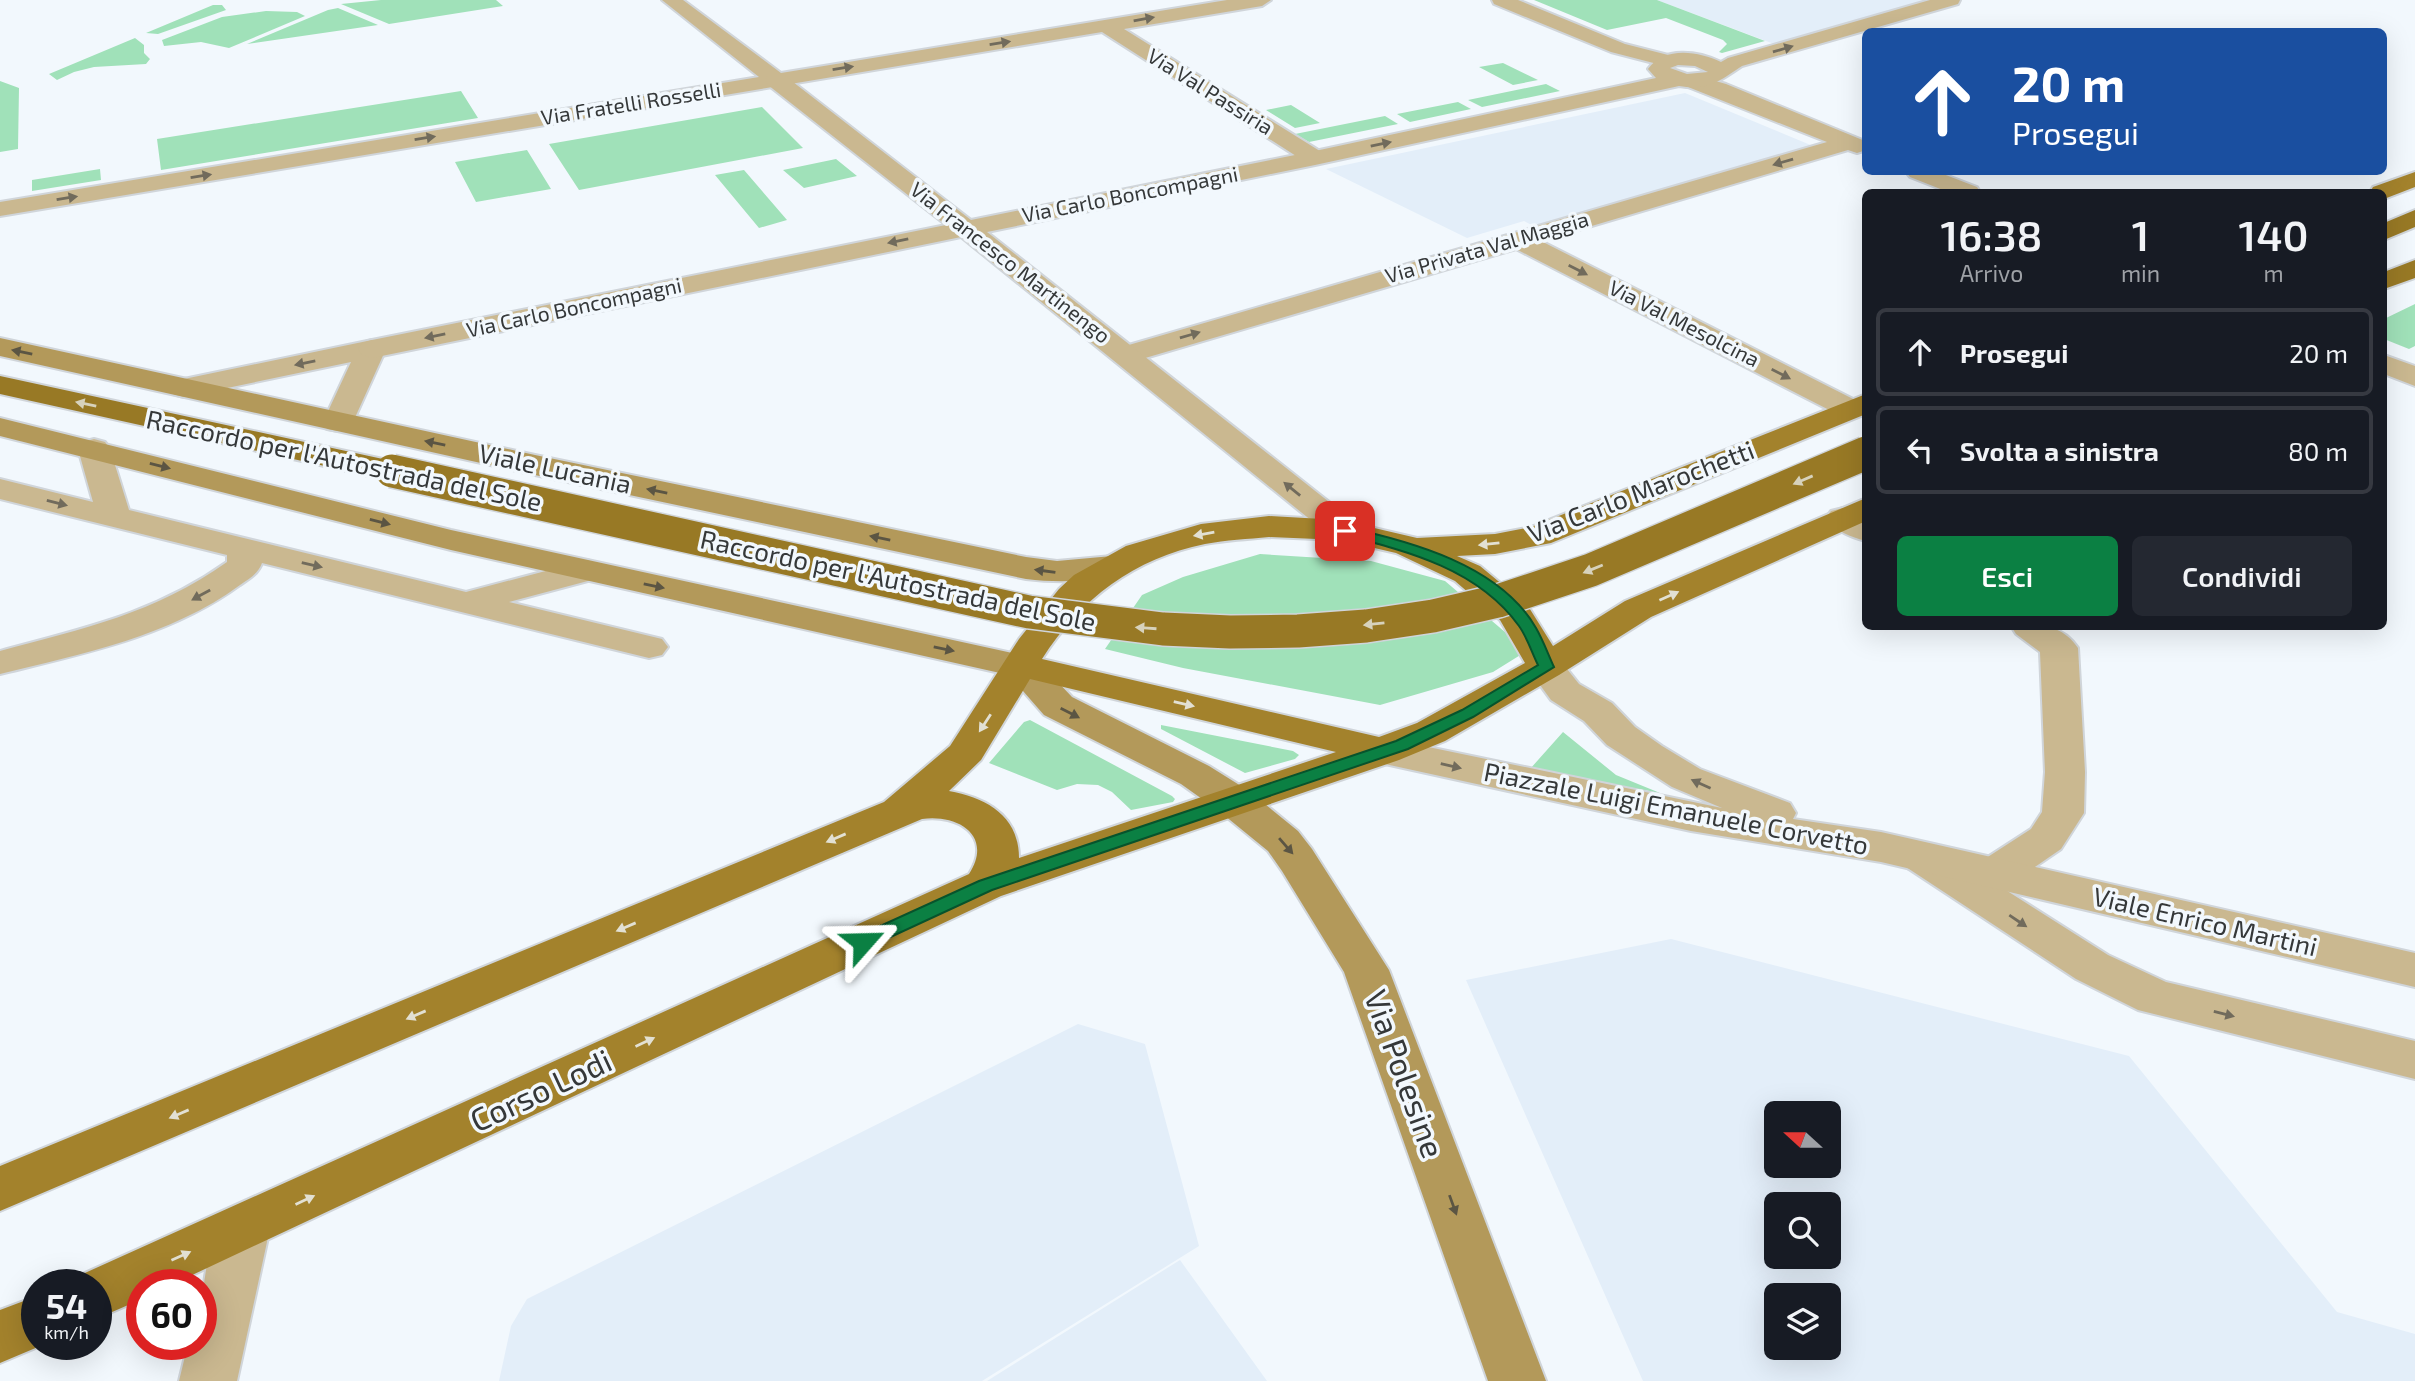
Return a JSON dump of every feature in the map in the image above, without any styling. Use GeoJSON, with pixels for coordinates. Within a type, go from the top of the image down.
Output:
{"type":"FeatureCollection","features":[{"type":"Feature","properties":{"kind":"highway"},"geometry":{"type":"LineString","coordinates":[[2387,231],[2415,218]]}},
{"type":"Feature","properties":{"kind":"highway"},"geometry":{"type":"LineString","coordinates":[[2387,280],[2415,268]]}},
{"type":"Feature","properties":{"kind":"highway","name":"Raccordo per l'Autostrada del Sole"},"geometry":{"type":"LineString","coordinates":[[0,385],[1029,612],[1127,627],[1246,632],[1333,629],[1385,623],[1444,613],[1522,594],[1598,567],[1862,455]]}},
{"type":"Feature","properties":{"kind":"main road"},"geometry":{"type":"LineString","coordinates":[[2387,190],[2415,179]]}},
{"type":"Feature","properties":{"kind":"main road","name":"Viale Lucania"},"geometry":{"type":"LineString","coordinates":[[0,347],[338,422],[1026,568],[1057,572],[1112,566]]}},
{"type":"Feature","properties":{"kind":"main road","name":"Via Carlo Marochetti"},"geometry":{"type":"LineString","coordinates":[[1409,547],[1450,548],[1539,536],[1858,406]]}},
{"type":"Feature","properties":{"kind":"main road"},"geometry":{"type":"LineString","coordinates":[[0,427],[451,540],[1022,666],[1058,706],[1195,775],[1234,802]]}},
{"type":"Feature","properties":{"kind":"main road"},"geometry":{"type":"LineString","coordinates":[[985,885],[1385,751],[1468,713],[1638,610],[1858,519]]}},
{"type":"Feature","properties":{"kind":"main road","name":"Piazzale Luigi Emanuele Corvetto"},"geometry":{"type":"LineString","coordinates":[[899,812],[964,754],[1068,598],[1112,566],[1174,541],[1212,533],[1279,527],[1345,531],[1409,547],[1465,572],[1504,600],[1528,627],[1546,667]]}},
{"type":"Feature","properties":{"kind":"main road","name":"Piazzale Luigi Emanuele Corvetto"},"geometry":{"type":"LineString","coordinates":[[1022,666],[1385,751]]}},
{"type":"Feature","properties":{"kind":"main road","name":"Via Polesine"},"geometry":{"type":"LineString","coordinates":[[1234,802],[1283,841],[1366,970],[1517,1381]]}},
{"type":"Feature","properties":{"kind":"main road"},"geometry":{"type":"LineString","coordinates":[[0,1189],[914,806],[940,803],[964,808],[983,817],[993,828],[997,842],[997,862],[985,885]]}},
{"type":"Feature","properties":{"kind":"main road","name":"Corso Lodi"},"geometry":{"type":"LineString","coordinates":[[112,1287],[985,885]]}},
{"type":"Feature","properties":{"kind":"main road"},"geometry":{"type":"LineString","coordinates":[[0,1337],[21,1328]]}},
{"type":"Feature","properties":{"kind":"street","name":"Via Francesco Martinengo"},"geometry":{"type":"LineString","coordinates":[[671,0],[965,228],[1345,531]]}},
{"type":"Feature","properties":{"kind":"street","name":"Via Fratelli Rosselli"},"geometry":{"type":"LineString","coordinates":[[0,209],[1262,0]]}},
{"type":"Feature","properties":{"kind":"street"},"geometry":{"type":"LineString","coordinates":[[1501,0],[1686,73],[1857,146]]}},
{"type":"Feature","properties":{"kind":"street","name":"Via Carlo Boncompagni"},"geometry":{"type":"LineString","coordinates":[[184,388],[1315,158],[1735,62],[1951,0]]}},
{"type":"Feature","properties":{"kind":"street","name":"Via Val Passiria"},"geometry":{"type":"LineString","coordinates":[[1106,26],[1315,158]]}},
{"type":"Feature","properties":{"kind":"street","name":"Via Privata Val Maggia"},"geometry":{"type":"LineString","coordinates":[[1125,355],[1517,239],[1857,146]]}},
{"type":"Feature","properties":{"kind":"street"},"geometry":{"type":"LineString","coordinates":[[1926,175],[1960,189]]}},
{"type":"Feature","properties":{"kind":"street","name":"Via Val Mesolcina"},"geometry":{"type":"LineString","coordinates":[[1517,239],[1858,406]]}},
{"type":"Feature","properties":{"kind":"street"},"geometry":{"type":"LineString","coordinates":[[338,422],[372,349]]}},
{"type":"Feature","properties":{"kind":"street"},"geometry":{"type":"LineString","coordinates":[[2387,364],[2415,377]]}},
{"type":"Feature","properties":{"kind":"street"},"geometry":{"type":"LineString","coordinates":[[94,449],[115,517]]}},
{"type":"Feature","properties":{"kind":"street"},"geometry":{"type":"LineString","coordinates":[[0,489],[469,601],[649,647]]}},
{"type":"Feature","properties":{"kind":"street"},"geometry":{"type":"LineString","coordinates":[[0,663],[129,625],[179,607],[212,589],[244,566],[245,549]]}},
{"type":"Feature","properties":{"kind":"street"},"geometry":{"type":"LineString","coordinates":[[469,601],[587,571]]}},
{"type":"Feature","properties":{"kind":"street"},"geometry":{"type":"LineString","coordinates":[[1995,873],[2046,839],[2063,813],[2065,772],[2059,648],[2034,630]]}},
{"type":"Feature","properties":{"kind":"street","name":"Piazzale Luigi Emanuele Corvetto"},"geometry":{"type":"LineString","coordinates":[[1546,667],[1565,692],[1598,712],[1621,736],[1686,778],[1783,816],[1901,852]]}},
{"type":"Feature","properties":{"kind":"street","name":"Piazzale Luigi Emanuele Corvetto"},"geometry":{"type":"LineString","coordinates":[[1385,751],[1691,817],[1901,852]]}},
{"type":"Feature","properties":{"kind":"street"},"geometry":{"type":"LineString","coordinates":[[1901,852],[2092,967],[2154,997],[2415,1060]]}},
{"type":"Feature","properties":{"kind":"street","name":"Viale Enrico Martini"},"geometry":{"type":"LineString","coordinates":[[1901,852],[2415,970]]}},
{"type":"Feature","properties":{"kind":"street"},"geometry":{"type":"LineString","coordinates":[[208,1381],[243,1228]]}},
{"type":"Feature","properties":{"kind":"shaded area"},"geometry":{"type":"Polygon","coordinates":[[[1657,0],[1951,0],[1785,48],[1657,0]]]}},
{"type":"Feature","properties":{"kind":"shaded area"},"geometry":{"type":"Polygon","coordinates":[[[1685,93],[1813,146],[1539,229],[1524,221],[1467,238],[1326,169],[1685,93]]]}},
{"type":"Feature","properties":{"kind":"shaded area"},"geometry":{"type":"Polygon","coordinates":[[[1671,939],[2129,1056],[2337,1312],[2415,1334],[2415,1381],[1643,1381],[1466,980],[1671,939]]]}},
{"type":"Feature","properties":{"kind":"shaded area"},"geometry":{"type":"Polygon","coordinates":[[[1078,1024],[1145,1044],[1199,1246],[982,1381],[499,1381],[511,1326],[527,1299],[1078,1024]]]}},
{"type":"Feature","properties":{"kind":"shaded area"},"geometry":{"type":"Polygon","coordinates":[[[1180,1260],[1267,1381],[987,1381],[1180,1260]]]}},
{"type":"Feature","properties":{"kind":"green space"},"geometry":{"type":"Polygon","coordinates":[[[381,0],[496,0],[503,6],[389,24],[341,4],[381,0]]]}},
{"type":"Feature","properties":{"kind":"green space"},"geometry":{"type":"Polygon","coordinates":[[[1534,0],[1657,0],[1765,41],[1722,53],[1719,52],[1727,44],[1723,40],[1666,18],[1607,30],[1534,0]]]}},
{"type":"Feature","properties":{"kind":"green space"},"geometry":{"type":"Polygon","coordinates":[[[213,5],[222,5],[226,10],[158,34],[146,33],[213,5]]]}},
{"type":"Feature","properties":{"kind":"green space"},"geometry":{"type":"Polygon","coordinates":[[[338,8],[378,25],[247,44],[328,10],[338,8]]]}},
{"type":"Feature","properties":{"kind":"green space"},"geometry":{"type":"Polygon","coordinates":[[[266,11],[297,12],[305,16],[229,48],[201,42],[164,46],[162,40],[222,17],[266,11]]]}},
{"type":"Feature","properties":{"kind":"green space"},"geometry":{"type":"Polygon","coordinates":[[[135,38],[144,45],[144,53],[150,59],[146,64],[94,67],[57,80],[49,74],[135,38]]]}},
{"type":"Feature","properties":{"kind":"green space"},"geometry":{"type":"Polygon","coordinates":[[[1503,63],[1538,80],[1513,85],[1479,67],[1503,63]]]}},
{"type":"Feature","properties":{"kind":"green space"},"geometry":{"type":"Polygon","coordinates":[[[0,81],[19,88],[18,149],[0,152],[0,81]]]}},
{"type":"Feature","properties":{"kind":"green space"},"geometry":{"type":"Polygon","coordinates":[[[1546,84],[1560,91],[1482,107],[1468,100],[1546,84]]]}},
{"type":"Feature","properties":{"kind":"green space"},"geometry":{"type":"Polygon","coordinates":[[[461,91],[478,118],[161,170],[157,139],[461,91]]]}},
{"type":"Feature","properties":{"kind":"green space"},"geometry":{"type":"Polygon","coordinates":[[[1458,102],[1471,109],[1410,122],[1397,114],[1458,102]]]}},
{"type":"Feature","properties":{"kind":"green space"},"geometry":{"type":"Polygon","coordinates":[[[1291,105],[1320,123],[1295,128],[1266,110],[1291,105]]]}},
{"type":"Feature","properties":{"kind":"green space"},"geometry":{"type":"Polygon","coordinates":[[[762,107],[803,148],[579,190],[549,144],[762,107]]]}},
{"type":"Feature","properties":{"kind":"green space"},"geometry":{"type":"Polygon","coordinates":[[[1385,116],[1398,124],[1309,142],[1295,134],[1385,116]]]}},
{"type":"Feature","properties":{"kind":"green space"},"geometry":{"type":"Polygon","coordinates":[[[527,150],[551,189],[476,202],[455,162],[527,150]]]}},
{"type":"Feature","properties":{"kind":"green space"},"geometry":{"type":"Polygon","coordinates":[[[836,159],[857,176],[804,188],[783,170],[836,159]]]}},
{"type":"Feature","properties":{"kind":"green space"},"geometry":{"type":"Polygon","coordinates":[[[100,169],[101,180],[32,191],[32,180],[100,169]]]}},
{"type":"Feature","properties":{"kind":"green space"},"geometry":{"type":"Polygon","coordinates":[[[744,170],[787,220],[759,228],[715,175],[744,170]]]}},
{"type":"Feature","properties":{"kind":"green space"},"geometry":{"type":"Polygon","coordinates":[[[2415,304],[2415,346],[2409,349],[2387,340],[2387,318],[2415,304]]]}},
{"type":"Feature","properties":{"kind":"green space"},"geometry":{"type":"Polygon","coordinates":[[[1260,554],[1371,561],[1445,581],[1512,638],[1522,654],[1493,672],[1380,705],[1183,668],[1105,649],[1142,595],[1183,577],[1260,554]]]}},
{"type":"Feature","properties":{"kind":"green space"},"geometry":{"type":"Polygon","coordinates":[[[1030,720],[1175,799],[1173,802],[1131,810],[1112,792],[1098,785],[1077,784],[1057,790],[989,763],[1024,722],[1030,720]]]}},
{"type":"Feature","properties":{"kind":"green space"},"geometry":{"type":"Polygon","coordinates":[[[1161,725],[1293,751],[1299,755],[1295,759],[1245,773],[1161,729],[1161,725]]]}},
{"type":"Feature","properties":{"kind":"green space"},"geometry":{"type":"Polygon","coordinates":[[[1563,732],[1616,775],[1660,793],[1530,769],[1563,732]]]}},
{"type":"Feature","properties":{"kind":"route"},"geometry":{"type":"LineString","coordinates":[[863,942],[985,885],[1402,745],[1468,713],[1546,667],[1528,627],[1511,607],[1489,588],[1465,572],[1424,552],[1345,531]]}}]}
